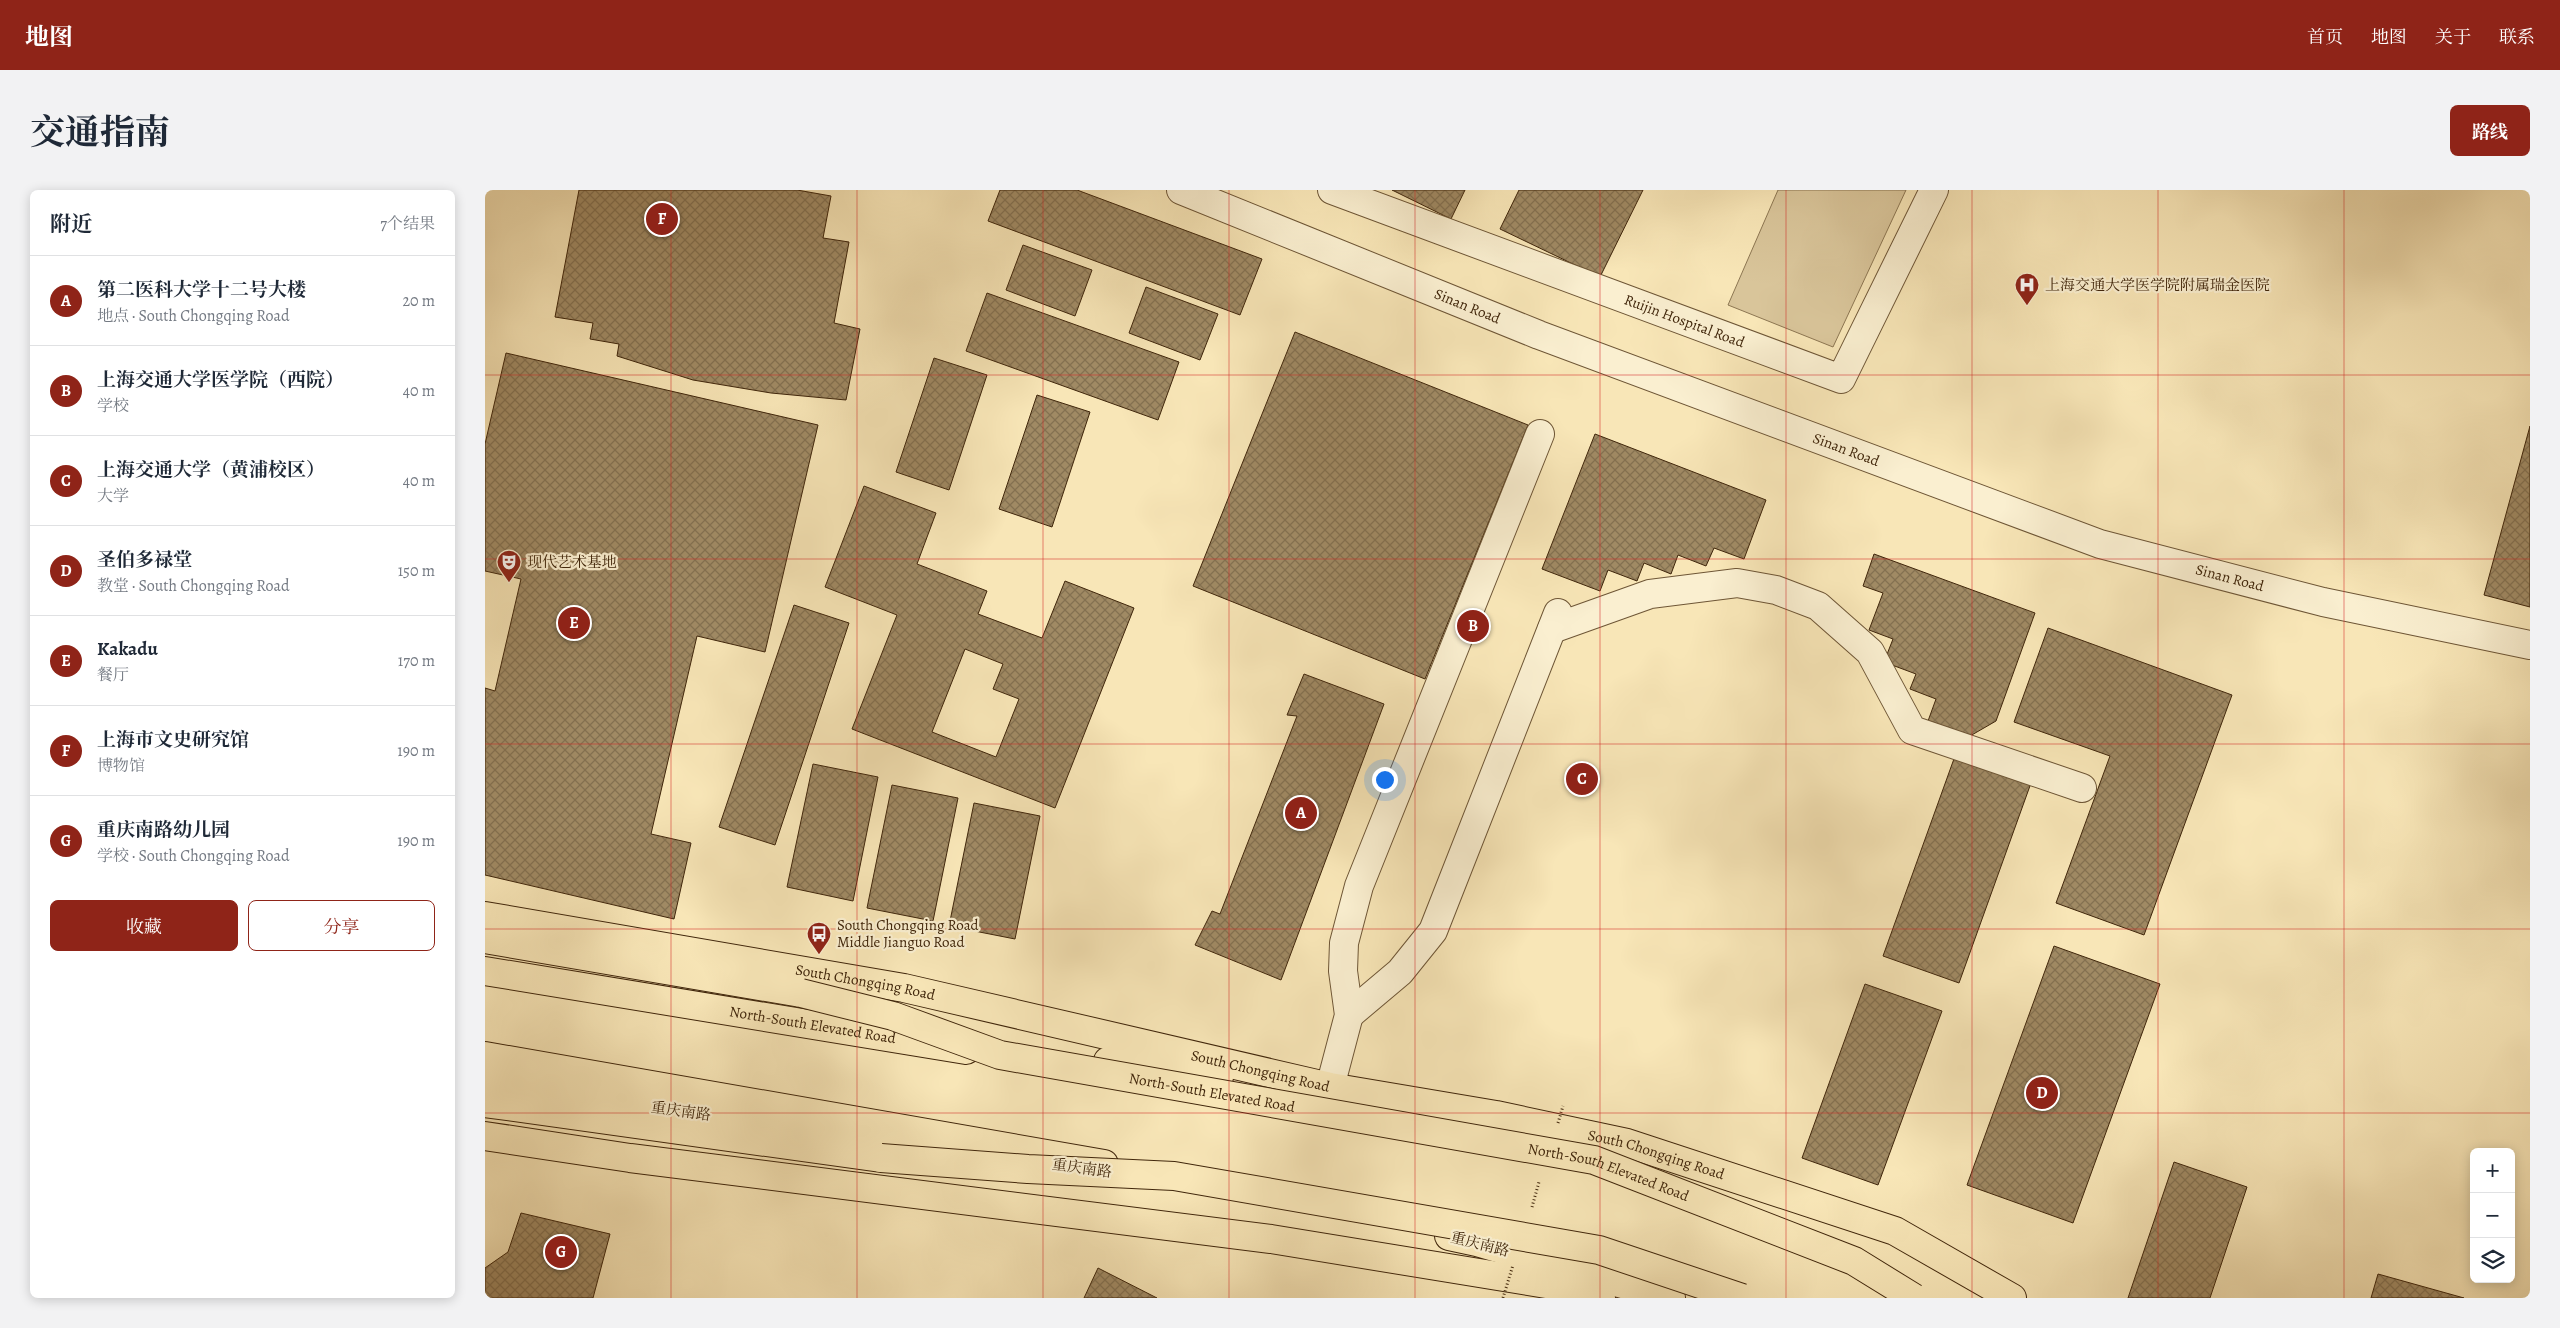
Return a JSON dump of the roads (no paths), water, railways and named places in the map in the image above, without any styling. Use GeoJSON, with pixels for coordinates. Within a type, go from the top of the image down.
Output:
{"type":"FeatureCollection","features":[{"type":"Feature","properties":{"kind":"main road","name":"South Chongqing Road"},"geometry":{"type":"LineString","coordinates":[[485,916],[904,988],[1330,1087],[1496,1114],[1627,1143],[1895,1231],[2012,1298]]}},
{"type":"Feature","properties":{"kind":"main road"},"geometry":{"type":"LineString","coordinates":[[485,939],[801,993],[893,1016],[1000,1055]]}},
{"type":"Feature","properties":{"kind":"main road"},"geometry":{"type":"LineString","coordinates":[[485,962],[1205,1076],[1330,1087]]}},
{"type":"Feature","properties":{"kind":"main road","name":"North-South Elevated Road"},"geometry":{"type":"LineString","coordinates":[[485,971],[1000,1055],[1594,1160],[1854,1261],[1914,1298]]}},
{"type":"Feature","properties":{"kind":"main road"},"geometry":{"type":"LineString","coordinates":[[485,1056],[1599,1250],[1742,1298]]}},
{"type":"Feature","properties":{"kind":"main road","name":"重庆南路"},"geometry":{"type":"LineString","coordinates":[[485,1083],[1178,1182],[1477,1242],[1671,1298]]}},
{"type":"Feature","properties":{"kind":"main road"},"geometry":{"type":"LineString","coordinates":[[485,1103],[881,1158],[1028,1169],[1173,1176]]}},
{"type":"Feature","properties":{"kind":"main road"},"geometry":{"type":"LineString","coordinates":[[485,1136],[630,1158],[1271,1239],[1571,1288],[1602,1298]]}},
{"type":"Feature","properties":{"kind":"street","name":"Sinan Road"},"geometry":{"type":"LineString","coordinates":[[1181,190],[1539,335],[2100,544],[2323,602],[2530,645]]}},
{"type":"Feature","properties":{"kind":"street","name":"Ruijin Hospital Road"},"geometry":{"type":"LineString","coordinates":[[1331,190],[1841,378],[1934,190]]}},
{"type":"Feature","properties":{"kind":"street"},"geometry":{"type":"LineString","coordinates":[[1330,1087],[1349,1014],[1343,971],[1343,943],[1359,886],[1540,434]]}},
{"type":"Feature","properties":{"kind":"street"},"geometry":{"type":"LineString","coordinates":[[1349,1014],[1400,972],[1433,931],[1556,618],[1650,594],[1737,583],[1776,590],[1818,606],[1870,652],[1912,730],[2081,788]]}},
{"type":"Feature","properties":{"kind":"place","name":"上海市文史研究馆"},"geometry":{"type":"Point","coordinates":[662,219]}},
{"type":"Feature","properties":{"kind":"place","name":"上海交通大学医学院附属瑞金医院"},"geometry":{"type":"Point","coordinates":[2027,306]}},
{"type":"Feature","properties":{"kind":"place","name":"现代艺术基地"},"geometry":{"type":"Point","coordinates":[509,583]}},
{"type":"Feature","properties":{"kind":"place","name":"Kakadu"},"geometry":{"type":"Point","coordinates":[574,623]}},
{"type":"Feature","properties":{"kind":"place","name":"上海交通大学医学院（西院）"},"geometry":{"type":"Point","coordinates":[1473,626]}},
{"type":"Feature","properties":{"kind":"place","name":"上海交通大学（黄浦校区）"},"geometry":{"type":"Point","coordinates":[1582,779]}},
{"type":"Feature","properties":{"kind":"place","name":"第二医科大学十二号大楼"},"geometry":{"type":"Point","coordinates":[1301,813]}},
{"type":"Feature","properties":{"kind":"place","name":"South Chongqing Road Middle Jianguo Road"},"geometry":{"type":"Point","coordinates":[819,955]}},
{"type":"Feature","properties":{"kind":"place","name":"圣伯多禄堂"},"geometry":{"type":"Point","coordinates":[2042,1093]}},
{"type":"Feature","properties":{"kind":"place","name":"重庆南路幼儿园"},"geometry":{"type":"Point","coordinates":[561,1252]}}]}
